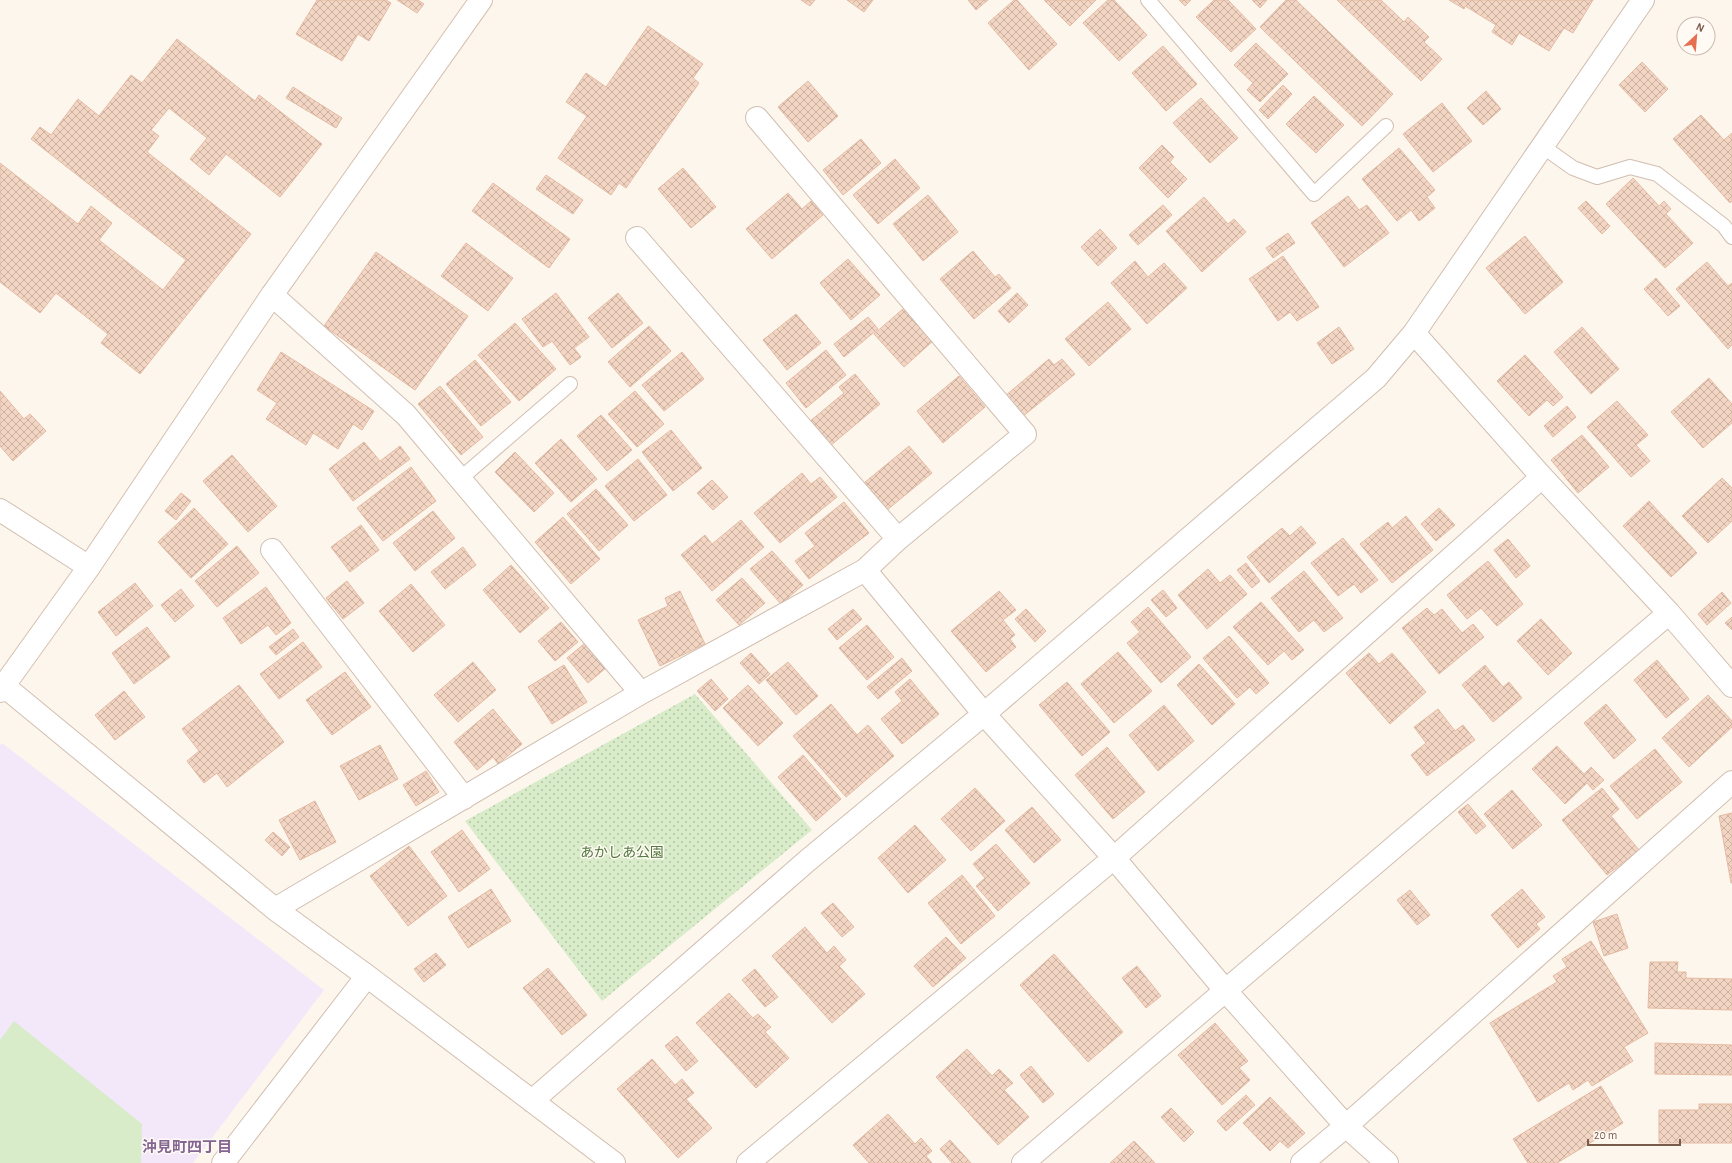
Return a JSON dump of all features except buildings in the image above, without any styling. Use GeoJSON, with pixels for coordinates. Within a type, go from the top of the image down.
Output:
{"type":"FeatureCollection","features":[{"type":"Feature","properties":{"kind":"street"},"geometry":{"type":"LineString","coordinates":[[481,0],[272,295],[89,567],[2,689],[275,909],[367,976],[614,1163]]}},
{"type":"Feature","properties":{"kind":"street"},"geometry":{"type":"LineString","coordinates":[[532,1101],[807,861],[984,714],[1376,378],[1414,333],[1644,0]]}},
{"type":"Feature","properties":{"kind":"street"},"geometry":{"type":"LineString","coordinates":[[275,909],[641,693],[865,570],[898,539],[1025,434],[757,118]]}},
{"type":"Feature","properties":{"kind":"street"},"geometry":{"type":"LineString","coordinates":[[637,238],[898,539]]}},
{"type":"Feature","properties":{"kind":"street"},"geometry":{"type":"LineString","coordinates":[[272,295],[406,415],[641,693]]}},
{"type":"Feature","properties":{"kind":"street"},"geometry":{"type":"LineString","coordinates":[[1414,333],[1542,477],[1669,613],[1732,686]]}},
{"type":"Feature","properties":{"kind":"street"},"geometry":{"type":"LineString","coordinates":[[748,1163],[1114,858],[1542,477]]}},
{"type":"Feature","properties":{"kind":"street"},"geometry":{"type":"LineString","coordinates":[[0,510],[89,567]]}},
{"type":"Feature","properties":{"kind":"street"},"geometry":{"type":"LineString","coordinates":[[272,550],[464,798]]}},
{"type":"Feature","properties":{"kind":"street"},"geometry":{"type":"LineString","coordinates":[[865,570],[984,714],[1114,858],[1225,990],[1346,1126],[1387,1163]]}},
{"type":"Feature","properties":{"kind":"street"},"geometry":{"type":"LineString","coordinates":[[1023,1163],[1669,613]]}},
{"type":"Feature","properties":{"kind":"street"},"geometry":{"type":"LineString","coordinates":[[1302,1163],[1346,1126],[1732,782]]}},
{"type":"Feature","properties":{"kind":"street"},"geometry":{"type":"LineString","coordinates":[[222,1163],[367,976]]}},
{"type":"Feature","properties":{"kind":"lane"},"geometry":{"type":"LineString","coordinates":[[1148,0],[1314,194],[1386,126]]}},
{"type":"Feature","properties":{"kind":"lane"},"geometry":{"type":"LineString","coordinates":[[1542,146],[1573,168],[1597,177],[1630,167],[1657,174],[1729,227]]}},
{"type":"Feature","properties":{"kind":"lane"},"geometry":{"type":"LineString","coordinates":[[460,479],[570,384]]}},
{"type":"Feature","properties":{"kind":"shaded area"},"geometry":{"type":"Polygon","coordinates":[[[2,743],[324,990],[193,1163],[0,1163],[0,745],[2,743]]]}},
{"type":"Feature","properties":{"kind":"green space","name":"あかしあ公園"},"geometry":{"type":"Polygon","coordinates":[[[695,694],[812,830],[602,1001],[465,821],[695,694]]]}},
{"type":"Feature","properties":{"kind":"green space"},"geometry":{"type":"Polygon","coordinates":[[[14,1021],[142,1124],[141,1163],[0,1163],[0,1040],[14,1021]]]}},
{"type":"Feature","properties":{"kind":"district","name":"沖見町四丁目"},"geometry":{"type":"Point","coordinates":[187,1147]}}]}
